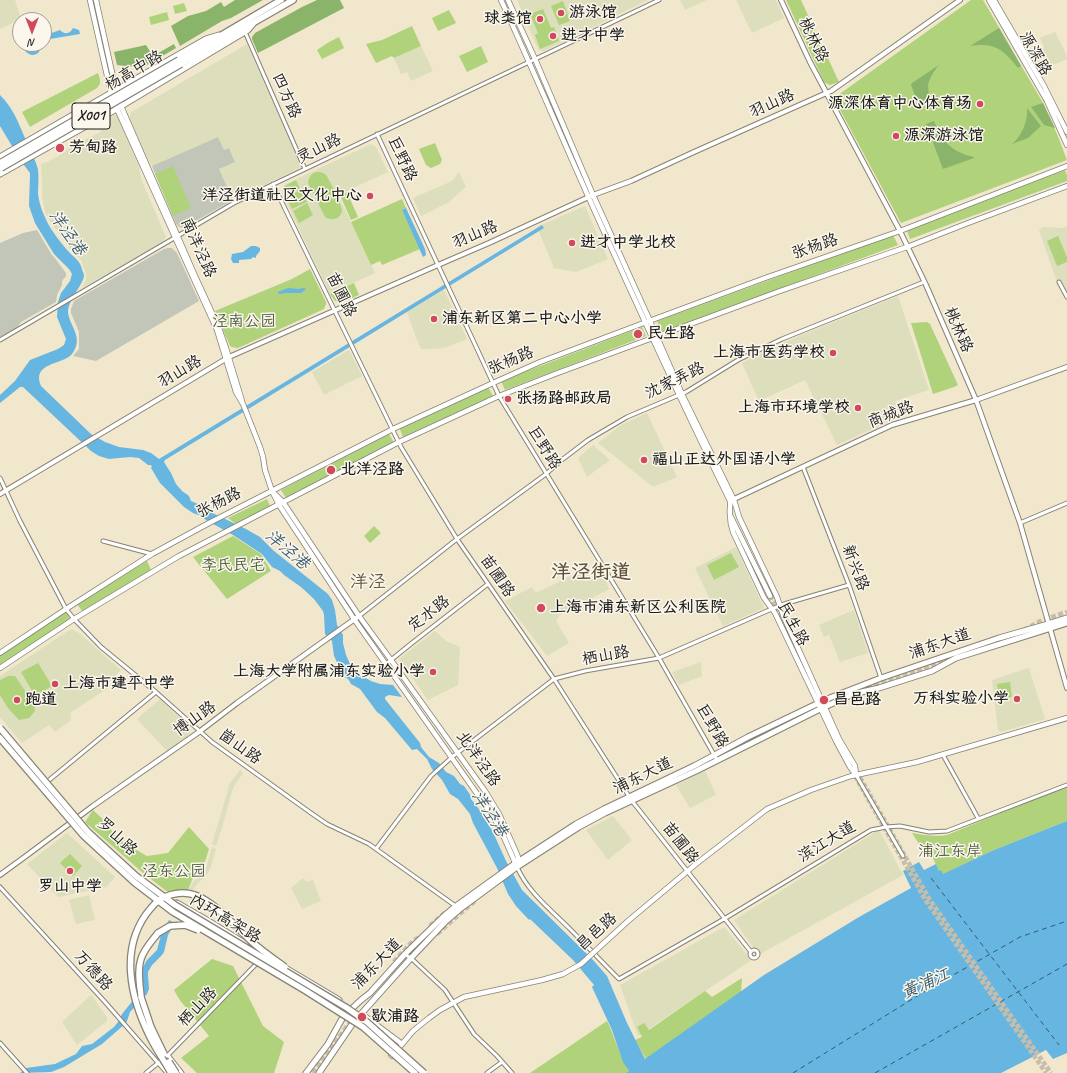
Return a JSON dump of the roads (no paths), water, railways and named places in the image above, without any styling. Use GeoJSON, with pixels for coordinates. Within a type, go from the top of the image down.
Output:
{"type":"FeatureCollection","features":[{"type":"Feature","properties":{"kind":"highway","name":"杨高中路"},"geometry":{"type":"LineString","coordinates":[[180,62],[224,33],[281,0]]}},
{"type":"Feature","properties":{"kind":"highway","name":"杨高中路"},"geometry":{"type":"LineString","coordinates":[[0,169],[180,62],[293,0]]}},
{"type":"Feature","properties":{"kind":"highway","name":"内环高架路"},"geometry":{"type":"LineString","coordinates":[[0,728],[88,832],[136,876],[175,904],[350,1008],[424,1073]]}},
{"type":"Feature","properties":{"kind":"highway","name":"内环高架路"},"geometry":{"type":"LineString","coordinates":[[0,739],[83,835],[134,882],[173,912],[363,1027],[416,1073]]}},
{"type":"Feature","properties":{"kind":"highway"},"geometry":{"type":"LineString","coordinates":[[172,1073],[145,1026],[135,1000],[130,972],[131,947],[142,918],[154,904],[168,896],[185,893],[195,895],[203,899],[216,908],[271,957],[350,1008]]}},
{"type":"Feature","properties":{"kind":"highway"},"geometry":{"type":"LineString","coordinates":[[176,1073],[166,1058],[151,1027],[141,997],[138,972],[141,959],[158,933],[170,926],[185,925],[210,934]]}},
{"type":"Feature","properties":{"kind":"main road"},"geometry":{"type":"LineString","coordinates":[[90,0],[115,90]]}},
{"type":"Feature","properties":{"kind":"main road"},"geometry":{"type":"LineString","coordinates":[[96,0],[119,107]]}},
{"type":"Feature","properties":{"kind":"main road","name":"民生路"},"geometry":{"type":"LineString","coordinates":[[501,0],[532,61]]}},
{"type":"Feature","properties":{"kind":"main road","name":"民生路"},"geometry":{"type":"LineString","coordinates":[[508,0],[532,61],[648,321],[654,338],[778,597],[783,615],[822,705]]}},
{"type":"Feature","properties":{"kind":"main road","name":"源深路"},"geometry":{"type":"LineString","coordinates":[[989,0],[1047,101],[1067,145]]}},
{"type":"Feature","properties":{"kind":"main road","name":"源深路"},"geometry":{"type":"LineString","coordinates":[[994,0],[1044,86],[1067,132]]}},
{"type":"Feature","properties":{"kind":"main road","name":"杨高中路"},"geometry":{"type":"LineString","coordinates":[[0,169],[16,166],[119,107],[245,32],[255,22]]}},
{"type":"Feature","properties":{"kind":"main road","name":"X001"},"geometry":{"type":"LineString","coordinates":[[115,90],[206,39],[224,33]]}},
{"type":"Feature","properties":{"kind":"main road","name":"杨高中路"},"geometry":{"type":"LineString","coordinates":[[0,157],[115,90]]}},
{"type":"Feature","properties":{"kind":"main road","name":"南洋泾路"},"geometry":{"type":"LineString","coordinates":[[119,107],[176,237],[219,328],[227,358],[263,457],[265,470],[272,491]]}},
{"type":"Feature","properties":{"kind":"main road","name":"张杨路"},"geometry":{"type":"LineString","coordinates":[[0,653],[152,554],[209,523],[393,430],[493,383],[540,362],[648,321],[900,231],[1067,166]]}},
{"type":"Feature","properties":{"kind":"main road","name":"张杨路"},"geometry":{"type":"LineString","coordinates":[[0,668],[74,619],[179,556],[399,442],[499,396],[555,374],[907,247],[1067,186]]}},
{"type":"Feature","properties":{"kind":"main road","name":"北洋泾路"},"geometry":{"type":"LineString","coordinates":[[272,491],[358,616],[485,791],[499,814],[516,852],[516,865]]}},
{"type":"Feature","properties":{"kind":"main road","name":"民生路"},"geometry":{"type":"LineString","coordinates":[[732,500],[730,514],[733,532],[764,598],[772,609],[839,739],[855,766],[856,775]]}},
{"type":"Feature","properties":{"kind":"main road","name":"北洋泾路"},"geometry":{"type":"LineString","coordinates":[[281,503],[354,619],[485,804],[499,826],[516,865]]}},
{"type":"Feature","properties":{"kind":"main road"},"geometry":{"type":"LineString","coordinates":[[730,514],[771,595],[743,531],[739,517]]}},
{"type":"Feature","properties":{"kind":"main road","name":"浦东大道"},"geometry":{"type":"LineString","coordinates":[[822,705],[855,693],[879,688],[932,671],[956,658],[1049,626],[1067,618]]}},
{"type":"Feature","properties":{"kind":"main road","name":"浦东大道"},"geometry":{"type":"LineString","coordinates":[[306,1073],[328,1044],[343,1017],[350,1008],[370,993],[405,954],[443,917],[458,908],[516,865],[579,827],[630,799],[716,758],[854,688],[999,638],[1067,623]]}},
{"type":"Feature","properties":{"kind":"main road"},"geometry":{"type":"LineString","coordinates":[[855,693],[923,671]]}},
{"type":"Feature","properties":{"kind":"main road","name":"昌邑路"},"geometry":{"type":"LineString","coordinates":[[392,1056],[413,1032],[429,1018],[453,1002],[464,997],[563,974],[581,964],[686,871],[767,809],[811,790],[856,775],[917,762],[1067,718]]}},
{"type":"Feature","properties":{"kind":"main road","name":"罗山路"},"geometry":{"type":"LineString","coordinates":[[0,724],[78,818],[137,874],[176,903],[205,918],[362,1014],[402,1044]]}},
{"type":"Feature","properties":{"kind":"main road","name":"罗山路"},"geometry":{"type":"LineString","coordinates":[[0,739],[82,836],[138,888],[172,913],[353,1023],[392,1056]]}},
{"type":"Feature","properties":{"kind":"main road","name":"浦东大道"},"geometry":{"type":"LineString","coordinates":[[319,1073],[353,1023],[458,908]]}},
{"type":"Feature","properties":{"kind":"main road"},"geometry":{"type":"LineString","coordinates":[[361,1000],[371,986],[394,962]]}},
{"type":"Feature","properties":{"kind":"street","name":"灵山路"},"geometry":{"type":"LineString","coordinates":[[0,340],[223,209],[659,0]]}},
{"type":"Feature","properties":{"kind":"street","name":"桃林路"},"geometry":{"type":"LineString","coordinates":[[781,0],[826,94],[900,231],[976,400],[1020,522],[1067,688]]}},
{"type":"Feature","properties":{"kind":"street","name":"羽山路"},"geometry":{"type":"LineString","coordinates":[[0,494],[227,358],[489,243],[591,196],[631,180],[826,94],[960,0]]}},
{"type":"Feature","properties":{"kind":"street","name":"四方路"},"geometry":{"type":"LineString","coordinates":[[245,32],[305,169]]}},
{"type":"Feature","properties":{"kind":"street","name":"巨野路"},"geometry":{"type":"LineString","coordinates":[[378,134],[499,396],[659,658],[716,758]]}},
{"type":"Feature","properties":{"kind":"street","name":"苗圃路"},"geometry":{"type":"LineString","coordinates":[[273,184],[399,442],[457,539],[554,679],[630,799],[750,952]]}},
{"type":"Feature","properties":{"kind":"street","name":"沈家弄路"},"geometry":{"type":"LineString","coordinates":[[358,616],[457,539],[546,474],[588,440],[627,417],[680,395],[738,360],[782,339],[924,282]]}},
{"type":"Feature","properties":{"kind":"street"},"geometry":{"type":"LineString","coordinates":[[1059,282],[1067,297]]}},
{"type":"Feature","properties":{"kind":"street","name":"商城路"},"geometry":{"type":"LineString","coordinates":[[732,500],[892,425],[976,400],[1067,367]]}},
{"type":"Feature","properties":{"kind":"street","name":"新兴路"},"geometry":{"type":"LineString","coordinates":[[803,467],[849,585],[881,678]]}},
{"type":"Feature","properties":{"kind":"street","name":"崮山路"},"geometry":{"type":"LineString","coordinates":[[0,478],[20,521],[66,609],[101,648],[156,692],[212,742],[327,824],[376,849],[458,908]]}},
{"type":"Feature","properties":{"kind":"street"},"geometry":{"type":"LineString","coordinates":[[1020,522],[1067,503]]}},
{"type":"Feature","properties":{"kind":"street"},"geometry":{"type":"LineString","coordinates":[[103,541],[152,554]]}},
{"type":"Feature","properties":{"kind":"street","name":"定水路"},"geometry":{"type":"LineString","coordinates":[[386,664],[488,584]]}},
{"type":"Feature","properties":{"kind":"street","name":"栖山路"},"geometry":{"type":"LineString","coordinates":[[376,849],[431,776],[458,752],[554,679],[585,671],[659,658],[772,609],[849,585]]}},
{"type":"Feature","properties":{"kind":"street","name":"博山路"},"geometry":{"type":"LineString","coordinates":[[0,875],[93,806],[199,732],[358,616]]}},
{"type":"Feature","properties":{"kind":"street"},"geometry":{"type":"LineString","coordinates":[[48,781],[156,692]]}},
{"type":"Feature","properties":{"kind":"street"},"geometry":{"type":"LineString","coordinates":[[943,754],[978,818]]}},
{"type":"Feature","properties":{"kind":"street","name":"民生路"},"geometry":{"type":"LineString","coordinates":[[856,775],[903,856]]}},
{"type":"Feature","properties":{"kind":"street","name":"滨江大道"},"geometry":{"type":"LineString","coordinates":[[619,979],[724,919],[871,830],[900,826],[927,832],[947,830],[1067,785]]}},
{"type":"Feature","properties":{"kind":"street","name":"北洋泾路"},"geometry":{"type":"LineString","coordinates":[[516,865],[524,881],[532,892],[619,979]]}},
{"type":"Feature","properties":{"kind":"street","name":"万德路"},"geometry":{"type":"LineString","coordinates":[[0,887],[167,1073]]}},
{"type":"Feature","properties":{"kind":"street"},"geometry":{"type":"LineString","coordinates":[[405,954],[445,990],[474,1034],[512,1073]]}},
{"type":"Feature","properties":{"kind":"street","name":"栖山路"},"geometry":{"type":"LineString","coordinates":[[146,1073],[168,1055],[265,955]]}},
{"type":"Feature","properties":{"kind":"street"},"geometry":{"type":"LineString","coordinates":[[0,1043],[27,1073]]}},
{"type":"Feature","properties":{"kind":"street"},"geometry":{"type":"LineString","coordinates":[[168,1055],[182,1073]]}},
{"type":"Feature","properties":{"kind":"street"},"geometry":{"type":"LineString","coordinates":[[487,1073],[502,1062]]}},
{"type":"Feature","properties":{"kind":"water"},"geometry":{"type":"Polygon","coordinates":[[[73,28],[79,30],[80,34],[52,39],[52,33],[60,30],[64,33],[70,32],[73,28]]]}},
{"type":"Feature","properties":{"kind":"water"},"geometry":{"type":"Polygon","coordinates":[[[26,52],[38,52],[33,55],[26,52]]]}},
{"type":"Feature","properties":{"kind":"water","name":"黄浦江"},"geometry":{"type":"Polygon","coordinates":[[[0,95],[14,114],[37,165],[38,197],[46,220],[60,242],[79,263],[84,274],[82,283],[71,301],[68,311],[75,331],[77,342],[76,348],[68,358],[49,365],[40,372],[39,378],[41,386],[91,434],[105,442],[119,447],[143,450],[151,453],[159,459],[542,225],[544,228],[164,462],[176,484],[189,496],[191,501],[260,537],[274,551],[328,594],[332,600],[335,610],[337,625],[343,635],[343,643],[350,664],[360,675],[371,681],[380,684],[393,685],[402,697],[389,695],[385,697],[385,699],[420,743],[421,747],[429,757],[439,763],[446,772],[454,776],[460,784],[464,786],[492,830],[506,861],[522,890],[593,960],[607,976],[627,1023],[645,1059],[764,975],[859,917],[911,888],[903,871],[919,862],[924,870],[936,864],[939,871],[941,870],[943,874],[994,850],[1067,821],[1067,1053],[1053,1059],[1046,1050],[1001,1073],[626,1073],[629,1071],[623,1062],[612,1030],[592,987],[594,985],[573,960],[530,919],[529,920],[516,906],[508,894],[497,868],[473,823],[470,814],[458,799],[450,794],[442,780],[432,769],[427,759],[417,749],[412,750],[385,718],[377,712],[360,689],[351,684],[348,679],[344,677],[334,656],[332,641],[325,634],[323,611],[314,599],[280,571],[272,567],[262,554],[233,535],[184,507],[160,483],[151,468],[152,466],[148,465],[139,458],[130,457],[109,459],[99,456],[91,451],[23,387],[20,387],[0,403],[0,395],[15,381],[30,360],[58,349],[64,345],[66,339],[57,317],[58,302],[61,293],[70,281],[72,274],[54,254],[35,223],[29,206],[30,173],[0,126],[0,95]]]}},
{"type":"Feature","properties":{"kind":"water"},"geometry":{"type":"Polygon","coordinates":[[[406,208],[425,249],[426,255],[423,257],[402,210],[406,208]]]}},
{"type":"Feature","properties":{"kind":"water"},"geometry":{"type":"Polygon","coordinates":[[[251,246],[260,248],[256,258],[253,257],[251,259],[239,260],[239,263],[233,263],[231,259],[232,254],[243,252],[251,246]]]}},
{"type":"Feature","properties":{"kind":"water"},"geometry":{"type":"Polygon","coordinates":[[[288,288],[306,289],[301,293],[278,293],[288,288]]]}},
{"type":"Feature","properties":{"kind":"water"},"geometry":{"type":"Polygon","coordinates":[[[169,920],[175,923],[168,935],[164,952],[152,965],[148,972],[149,989],[147,994],[130,1012],[125,1024],[102,1044],[64,1067],[51,1072],[20,1073],[26,1068],[55,1064],[76,1054],[82,1046],[92,1044],[114,1027],[122,1014],[142,989],[142,969],[147,960],[157,950],[161,935],[169,920]]]}},
{"type":"Feature","properties":{"kind":"tunnel"},"geometry":{"type":"LineString","coordinates":[[773,594],[778,605]]}},
{"type":"Feature","properties":{"kind":"tunnel"},"geometry":{"type":"LineString","coordinates":[[770,596],[794,647]]}},
{"type":"Feature","properties":{"kind":"tunnel"},"geometry":{"type":"LineString","coordinates":[[1024,630],[1041,621],[1067,612]]}},
{"type":"Feature","properties":{"kind":"tunnel"},"geometry":{"type":"LineString","coordinates":[[798,655],[819,699]]}},
{"type":"Feature","properties":{"kind":"tunnel"},"geometry":{"type":"LineString","coordinates":[[853,692],[950,659]]}},
{"type":"Feature","properties":{"kind":"tunnel"},"geometry":{"type":"LineString","coordinates":[[684,774],[718,757]]}},
{"type":"Feature","properties":{"kind":"tunnel"},"geometry":{"type":"LineString","coordinates":[[857,772],[930,900],[1051,1073]]}},
{"type":"Feature","properties":{"kind":"tunnel"},"geometry":{"type":"LineString","coordinates":[[855,776],[926,901],[1046,1073]]}},
{"type":"Feature","properties":{"kind":"tunnel"},"geometry":{"type":"LineString","coordinates":[[437,934],[476,900]]}},
{"type":"Feature","properties":{"kind":"tunnel"},"geometry":{"type":"LineString","coordinates":[[430,926],[445,913]]}},
{"type":"Feature","properties":{"kind":"tunnel"},"geometry":{"type":"LineString","coordinates":[[394,962],[413,941],[420,937]]}},
{"type":"Feature","properties":{"kind":"tunnel"},"geometry":{"type":"LineString","coordinates":[[313,1073],[353,1020]]}},
{"type":"Feature","properties":{"kind":"place","name":"游泳馆"},"geometry":{"type":"Point","coordinates":[561,13]}},
{"type":"Feature","properties":{"kind":"place","name":"球类馆"},"geometry":{"type":"Point","coordinates":[540,19]}},
{"type":"Feature","properties":{"kind":"place","name":"进才中学"},"geometry":{"type":"Point","coordinates":[553,36]}},
{"type":"Feature","properties":{"kind":"place","name":"源深体育中心体育场"},"geometry":{"type":"Point","coordinates":[980,104]}},
{"type":"Feature","properties":{"kind":"place","name":"源深游泳馆"},"geometry":{"type":"Point","coordinates":[896,136]}},
{"type":"Feature","properties":{"kind":"place","name":"芳甸路"},"geometry":{"type":"Point","coordinates":[60,148]}},
{"type":"Feature","properties":{"kind":"place","name":"洋泾街道社区文化中心"},"geometry":{"type":"Point","coordinates":[370,196]}},
{"type":"Feature","properties":{"kind":"place","name":"进才中学北校"},"geometry":{"type":"Point","coordinates":[572,243]}},
{"type":"Feature","properties":{"kind":"place","name":"浦东新区第二中心小学"},"geometry":{"type":"Point","coordinates":[434,319]}},
{"type":"Feature","properties":{"kind":"place","name":"民生路"},"geometry":{"type":"Point","coordinates":[638,334]}},
{"type":"Feature","properties":{"kind":"place","name":"上海市医药学校"},"geometry":{"type":"Point","coordinates":[833,353]}},
{"type":"Feature","properties":{"kind":"place","name":"张扬路邮政局"},"geometry":{"type":"Point","coordinates":[508,399]}},
{"type":"Feature","properties":{"kind":"place","name":"上海市环境学校"},"geometry":{"type":"Point","coordinates":[858,408]}},
{"type":"Feature","properties":{"kind":"place","name":"福山正达外国语小学"},"geometry":{"type":"Point","coordinates":[644,460]}},
{"type":"Feature","properties":{"kind":"place","name":"北洋泾路"},"geometry":{"type":"Point","coordinates":[331,470]}},
{"type":"Feature","properties":{"kind":"place","name":"上海市浦东新区公利医院"},"geometry":{"type":"Point","coordinates":[541,608]}},
{"type":"Feature","properties":{"kind":"place","name":"上海大学附属浦东实验小学"},"geometry":{"type":"Point","coordinates":[433,672]}},
{"type":"Feature","properties":{"kind":"place","name":"上海市建平中学"},"geometry":{"type":"Point","coordinates":[55,684]}},
{"type":"Feature","properties":{"kind":"place","name":"万科实验小学"},"geometry":{"type":"Point","coordinates":[1017,699]}},
{"type":"Feature","properties":{"kind":"place","name":"跑道"},"geometry":{"type":"Point","coordinates":[17,700]}},
{"type":"Feature","properties":{"kind":"place","name":"昌邑路"},"geometry":{"type":"Point","coordinates":[824,700]}},
{"type":"Feature","properties":{"kind":"place","name":"罗山中学"},"geometry":{"type":"Point","coordinates":[70,871]}},
{"type":"Feature","properties":{"kind":"place","name":"歇浦路"},"geometry":{"type":"Point","coordinates":[362,1017]}},
{"type":"Feature","properties":{"kind":"district","name":"洋泾街道"},"geometry":{"type":"Point","coordinates":[591,573]}},
{"type":"Feature","properties":{"kind":"district","name":"洋泾"},"geometry":{"type":"Point","coordinates":[368,582]}},
{"type":"Feature","properties":{"kind":"water label","name":"洋泾港"},"geometry":{"type":"Point","coordinates":[67,233]}},
{"type":"Feature","properties":{"kind":"water label","name":"洋泾港"},"geometry":{"type":"Point","coordinates":[287,550]}},
{"type":"Feature","properties":{"kind":"water label","name":"洋泾港"},"geometry":{"type":"Point","coordinates":[489,814]}},
{"type":"Feature","properties":{"kind":"park label","name":"泾南公园"},"geometry":{"type":"Point","coordinates":[244,322]}},
{"type":"Feature","properties":{"kind":"park label","name":"李氏民宅"},"geometry":{"type":"Point","coordinates":[233,566]}},
{"type":"Feature","properties":{"kind":"park label","name":"浦江东岸"},"geometry":{"type":"Point","coordinates":[950,852]}},
{"type":"Feature","properties":{"kind":"park label","name":"泾东公园"},"geometry":{"type":"Point","coordinates":[174,872]}}]}
